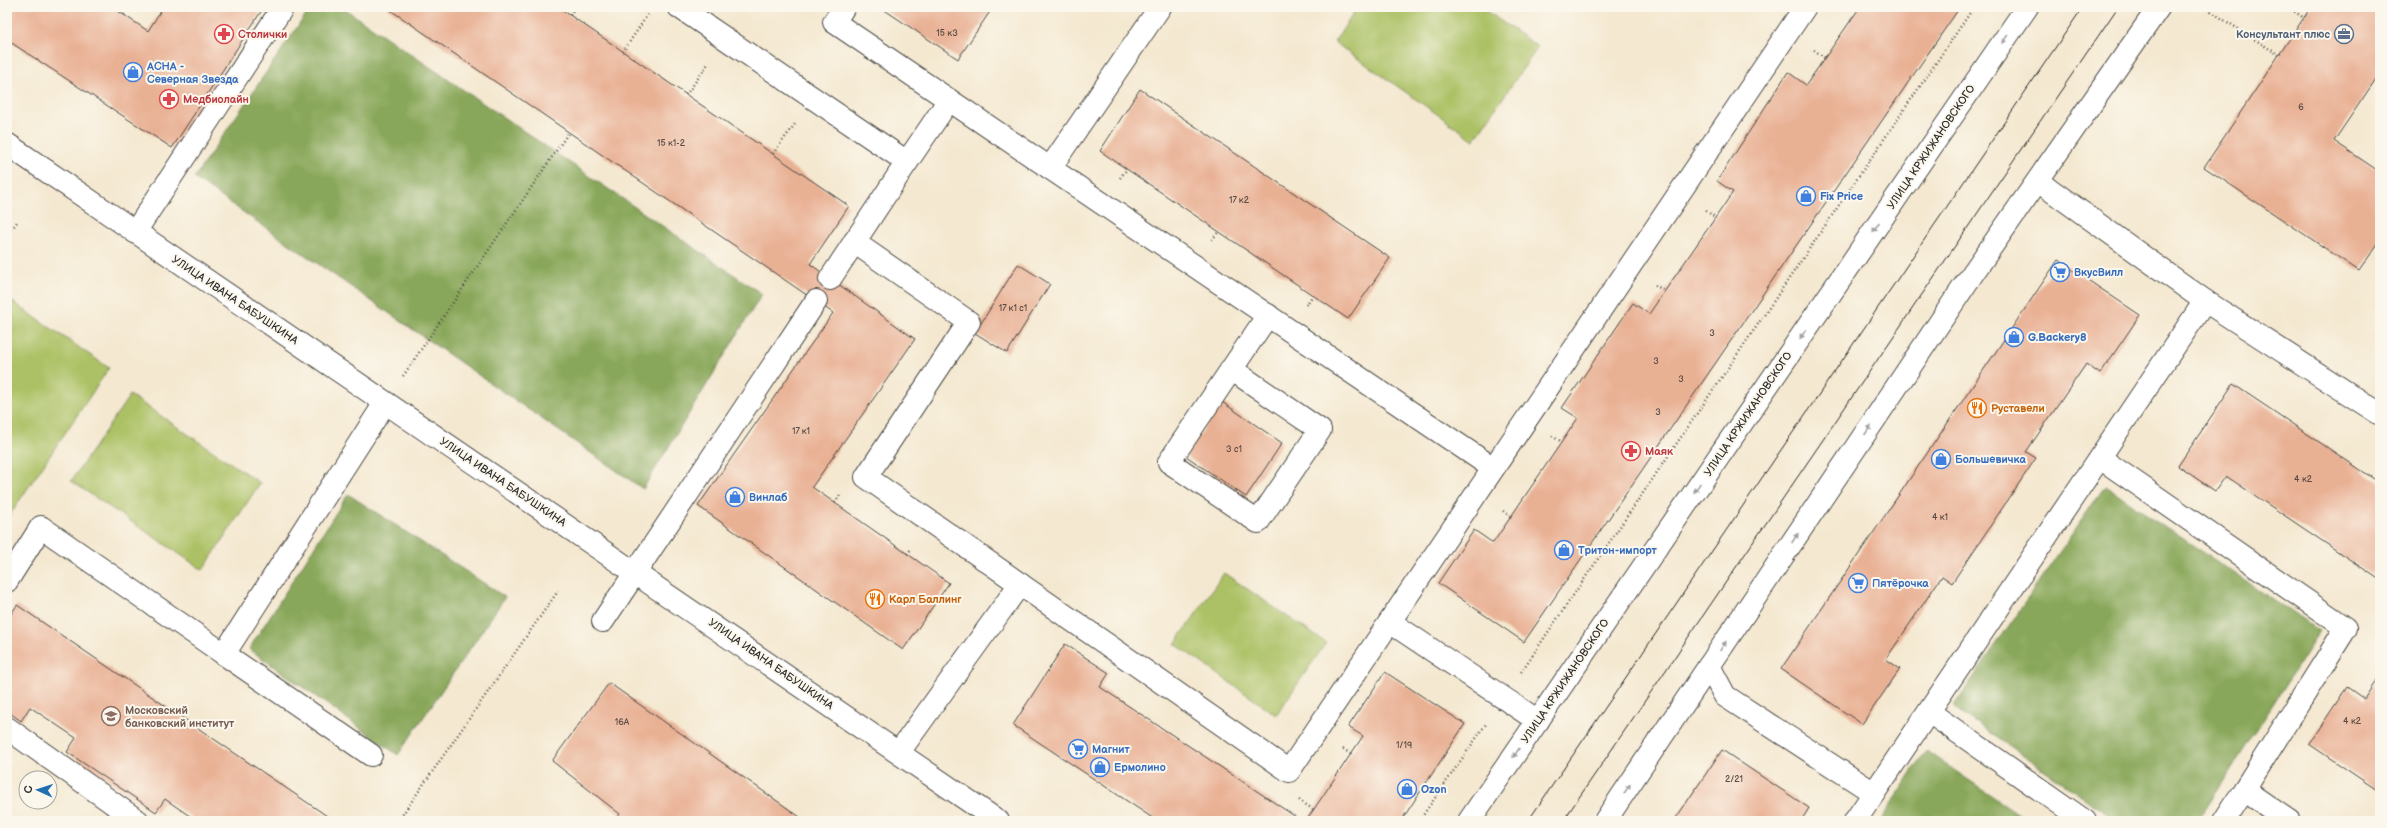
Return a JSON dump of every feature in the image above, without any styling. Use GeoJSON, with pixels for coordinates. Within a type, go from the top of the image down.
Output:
{"type":"FeatureCollection","features":[{"type":"Feature","properties":{"kind":"street"},"geometry":{"type":"LineString","coordinates":[[135,232],[283,7]]}},
{"type":"Feature","properties":{"kind":"street"},"geometry":{"type":"LineString","coordinates":[[679,7],[908,162]]}},
{"type":"Feature","properties":{"kind":"street"},"geometry":{"type":"LineString","coordinates":[[844,7],[834,22],[1493,468]]}},
{"type":"Feature","properties":{"kind":"street"},"geometry":{"type":"LineString","coordinates":[[1050,168],[1160,7]]}},
{"type":"Feature","properties":{"kind":"street"},"geometry":{"type":"LineString","coordinates":[[854,242],[969,322],[866,477],[1289,771],[1805,7]]}},
{"type":"Feature","properties":{"kind":"street","name":"УЛИЦА КРЖИЖАНОВСКОГО"},"geometry":{"type":"LineString","coordinates":[[1469,821],[2027,7]]}},
{"type":"Feature","properties":{"kind":"street"},"geometry":{"type":"LineString","coordinates":[[1605,821],[2038,181],[2159,7]]}},
{"type":"Feature","properties":{"kind":"street"},"geometry":{"type":"LineString","coordinates":[[830,279],[949,100]]}},
{"type":"Feature","properties":{"kind":"street","name":"УЛИЦА ИВАНА БАБУШКИНА"},"geometry":{"type":"LineString","coordinates":[[7,144],[385,403],[636,571],[998,821]]}},
{"type":"Feature","properties":{"kind":"street"},"geometry":{"type":"LineString","coordinates":[[2038,181],[2205,301],[2380,414]]}},
{"type":"Feature","properties":{"kind":"street"},"geometry":{"type":"LineString","coordinates":[[603,621],[816,300]]}},
{"type":"Feature","properties":{"kind":"street"},"geometry":{"type":"LineString","coordinates":[[1855,821],[2205,301]]}},
{"type":"Feature","properties":{"kind":"street"},"geometry":{"type":"LineString","coordinates":[[1231,369],[1320,430],[1258,522],[1169,462],[1231,369],[1268,315]]}},
{"type":"Feature","properties":{"kind":"street"},"geometry":{"type":"LineString","coordinates":[[224,654],[385,403]]}},
{"type":"Feature","properties":{"kind":"street"},"geometry":{"type":"LineString","coordinates":[[2100,458],[2346,628],[2224,821]]}},
{"type":"Feature","properties":{"kind":"street"},"geometry":{"type":"LineString","coordinates":[[7,581],[41,527],[371,755]]}},
{"type":"Feature","properties":{"kind":"street"},"geometry":{"type":"LineString","coordinates":[[900,752],[1020,584]]}},
{"type":"Feature","properties":{"kind":"street"},"geometry":{"type":"LineString","coordinates":[[1390,622],[1503,700],[1538,721]]}},
{"type":"Feature","properties":{"kind":"street"},"geometry":{"type":"LineString","coordinates":[[1709,666],[1725,696],[1874,793]]}},
{"type":"Feature","properties":{"kind":"street"},"geometry":{"type":"LineString","coordinates":[[1929,712],[2085,821]]}},
{"type":"Feature","properties":{"kind":"street"},"geometry":{"type":"LineString","coordinates":[[7,728],[138,821]]}},
{"type":"Feature","properties":{"kind":"street"},"geometry":{"type":"LineString","coordinates":[[2244,790],[2289,821]]}},
{"type":"Feature","properties":{"kind":"path"},"geometry":{"type":"LineString","coordinates":[[124,15],[128,7]]}},
{"type":"Feature","properties":{"kind":"path"},"geometry":{"type":"LineString","coordinates":[[570,15],[575,7]]}},
{"type":"Feature","properties":{"kind":"path"},"geometry":{"type":"LineString","coordinates":[[623,52],[653,7]]}},
{"type":"Feature","properties":{"kind":"path"},"geometry":{"type":"LineString","coordinates":[[1419,821],[1503,700],[1974,7]]}},
{"type":"Feature","properties":{"kind":"path"},"geometry":{"type":"LineString","coordinates":[[2204,7],[2279,55]]}},
{"type":"Feature","properties":{"kind":"path"},"geometry":{"type":"LineString","coordinates":[[2288,7],[2304,18]]}},
{"type":"Feature","properties":{"kind":"path"},"geometry":{"type":"LineString","coordinates":[[686,95],[726,39]]}},
{"type":"Feature","properties":{"kind":"path"},"geometry":{"type":"LineString","coordinates":[[773,154],[813,98]]}},
{"type":"Feature","properties":{"kind":"path"},"geometry":{"type":"LineString","coordinates":[[385,403],[569,132]]}},
{"type":"Feature","properties":{"kind":"path"},"geometry":{"type":"LineString","coordinates":[[7,236],[17,222]]}},
{"type":"Feature","properties":{"kind":"path"},"geometry":{"type":"LineString","coordinates":[[398,821],[558,591]]}},
{"type":"Feature","properties":{"kind":"green space"},"geometry":{"type":"Polygon","coordinates":[[[311,7],[342,7],[762,294],[643,489],[194,178],[311,7]]]}},
{"type":"Feature","properties":{"kind":"green space"},"geometry":{"type":"Polygon","coordinates":[[[1358,7],[1481,7],[1538,47],[1474,140],[1334,42],[1358,7]]]}},
{"type":"Feature","properties":{"kind":"green space"},"geometry":{"type":"Polygon","coordinates":[[[7,298],[109,368],[7,519],[7,298]]]}},
{"type":"Feature","properties":{"kind":"green space"},"geometry":{"type":"Polygon","coordinates":[[[130,395],[260,483],[203,570],[71,481],[130,395]]]}},
{"type":"Feature","properties":{"kind":"green space"},"geometry":{"type":"Polygon","coordinates":[[[2105,486],[2320,631],[2198,821],[2117,821],[1953,707],[2105,486]]]}},
{"type":"Feature","properties":{"kind":"green space"},"geometry":{"type":"Polygon","coordinates":[[[348,494],[505,597],[398,755],[249,649],[348,494]]]}},
{"type":"Feature","properties":{"kind":"green space"},"geometry":{"type":"Polygon","coordinates":[[[1224,573],[1326,643],[1276,715],[1175,644],[1224,573]]]}},
{"type":"Feature","properties":{"kind":"green space"},"geometry":{"type":"Polygon","coordinates":[[[1926,751],[2029,821],[1880,821],[1926,751]]]}},
{"type":"Feature","properties":{"kind":"building"},"geometry":{"type":"Polygon","coordinates":[[[7,7],[112,7],[148,31],[163,7],[264,7],[172,148],[7,40],[7,7]]]}},
{"type":"Feature","properties":{"kind":"building"},"geometry":{"type":"Polygon","coordinates":[[[386,7],[558,7],[849,206],[810,264],[915,339],[812,487],[949,583],[903,650],[698,506],[833,313],[386,7]]]}},
{"type":"Feature","properties":{"kind":"building"},"geometry":{"type":"Polygon","coordinates":[[[880,7],[993,7],[958,59],[880,7]]]}},
{"type":"Feature","properties":{"kind":"building"},"geometry":{"type":"Polygon","coordinates":[[[1860,7],[1960,7],[1524,642],[1438,583],[1474,530],[1493,543],[1578,418],[1562,408],[1633,303],[1649,314],[1733,192],[1717,181],[1788,72],[1806,85],[1860,7]]]}},
{"type":"Feature","properties":{"kind":"building"},"geometry":{"type":"Polygon","coordinates":[[[2311,7],[2380,7],[2380,73],[2334,141],[2380,172],[2380,243],[2379,242],[2359,271],[2204,167],[2311,7]]]}},
{"type":"Feature","properties":{"kind":"building"},"geometry":{"type":"Polygon","coordinates":[[[1140,89],[1390,258],[1348,319],[1100,151],[1140,89]]]}},
{"type":"Feature","properties":{"kind":"building"},"geometry":{"type":"Polygon","coordinates":[[[2058,260],[2140,315],[2100,374],[2086,364],[2026,452],[2036,458],[1952,583],[1942,576],[1886,659],[1900,669],[1862,724],[1781,669],[2058,260]]]}},
{"type":"Feature","properties":{"kind":"building"},"geometry":{"type":"Polygon","coordinates":[[[1018,264],[1050,284],[1007,353],[975,333],[1018,264]]]}},
{"type":"Feature","properties":{"kind":"building"},"geometry":{"type":"Polygon","coordinates":[[[2233,384],[2380,483],[2380,580],[2226,476],[2215,491],[2178,466],[2233,384]]]}},
{"type":"Feature","properties":{"kind":"building"},"geometry":{"type":"Polygon","coordinates":[[[1222,402],[1282,443],[1246,497],[1186,456],[1222,402]]]}},
{"type":"Feature","properties":{"kind":"building","name":"Московский банковский институт"},"geometry":{"type":"Polygon","coordinates":[[[17,605],[330,818],[328,821],[197,821],[165,799],[156,812],[67,752],[76,738],[30,707],[21,721],[7,711],[7,620],[17,605]]]}},
{"type":"Feature","properties":{"kind":"building"},"geometry":{"type":"Polygon","coordinates":[[[1065,644],[1109,673],[1100,687],[1302,821],[1157,821],[1013,725],[1065,644]]]}},
{"type":"Feature","properties":{"kind":"building"},"geometry":{"type":"Polygon","coordinates":[[[1385,672],[1465,724],[1401,821],[1306,821],[1363,736],[1348,727],[1385,672]]]}},
{"type":"Feature","properties":{"kind":"building"},"geometry":{"type":"Polygon","coordinates":[[[2380,675],[2380,792],[2309,744],[2347,687],[2364,699],[2380,675]]]}},
{"type":"Feature","properties":{"kind":"building"},"geometry":{"type":"Polygon","coordinates":[[[609,683],[800,817],[797,821],[615,821],[620,814],[552,761],[609,683]]]}},
{"type":"Feature","properties":{"kind":"building"},"geometry":{"type":"Polygon","coordinates":[[[1722,750],[1809,808],[1801,821],[1674,821],[1722,750]]]}},
{"type":"Feature","properties":{"kind":"tram line"},"geometry":{"type":"LineString","coordinates":[[1528,821],[2083,7]]}},
{"type":"Feature","properties":{"kind":"tram line"},"geometry":{"type":"LineString","coordinates":[[1563,821],[2118,7]]}},
{"type":"Feature","properties":{"kind":"place","name":"Столички"},"geometry":{"type":"Point","coordinates":[224,34]}},
{"type":"Feature","properties":{"kind":"place","name":"Консультант плюс"},"geometry":{"type":"Point","coordinates":[2344,34]}},
{"type":"Feature","properties":{"kind":"place","name":"АСНА - Северная Звезда"},"geometry":{"type":"Point","coordinates":[133,72]}},
{"type":"Feature","properties":{"kind":"place","name":"Медбиолайн"},"geometry":{"type":"Point","coordinates":[169,99]}},
{"type":"Feature","properties":{"kind":"place","name":"Fix Price"},"geometry":{"type":"Point","coordinates":[1806,196]}},
{"type":"Feature","properties":{"kind":"place","name":"ВкусВилл"},"geometry":{"type":"Point","coordinates":[2060,272]}},
{"type":"Feature","properties":{"kind":"place","name":"G.Backery8"},"geometry":{"type":"Point","coordinates":[2014,337]}},
{"type":"Feature","properties":{"kind":"place","name":"Руставели"},"geometry":{"type":"Point","coordinates":[1977,408]}},
{"type":"Feature","properties":{"kind":"place","name":"Маяк"},"geometry":{"type":"Point","coordinates":[1631,451]}},
{"type":"Feature","properties":{"kind":"place","name":"Большевичка"},"geometry":{"type":"Point","coordinates":[1941,459]}},
{"type":"Feature","properties":{"kind":"place","name":"Винлаб"},"geometry":{"type":"Point","coordinates":[735,497]}},
{"type":"Feature","properties":{"kind":"place","name":"Тритон-импорт"},"geometry":{"type":"Point","coordinates":[1564,550]}},
{"type":"Feature","properties":{"kind":"place","name":"Пятёрочка"},"geometry":{"type":"Point","coordinates":[1858,583]}},
{"type":"Feature","properties":{"kind":"place","name":"Карл Баллинг"},"geometry":{"type":"Point","coordinates":[875,599]}},
{"type":"Feature","properties":{"kind":"place","name":"Московский банковский институт"},"geometry":{"type":"Point","coordinates":[111,716]}},
{"type":"Feature","properties":{"kind":"place","name":"Магнит"},"geometry":{"type":"Point","coordinates":[1078,749]}},
{"type":"Feature","properties":{"kind":"place","name":"Ермолино"},"geometry":{"type":"Point","coordinates":[1100,767]}},
{"type":"Feature","properties":{"kind":"place","name":"Ozon"},"geometry":{"type":"Point","coordinates":[1407,789]}}]}
